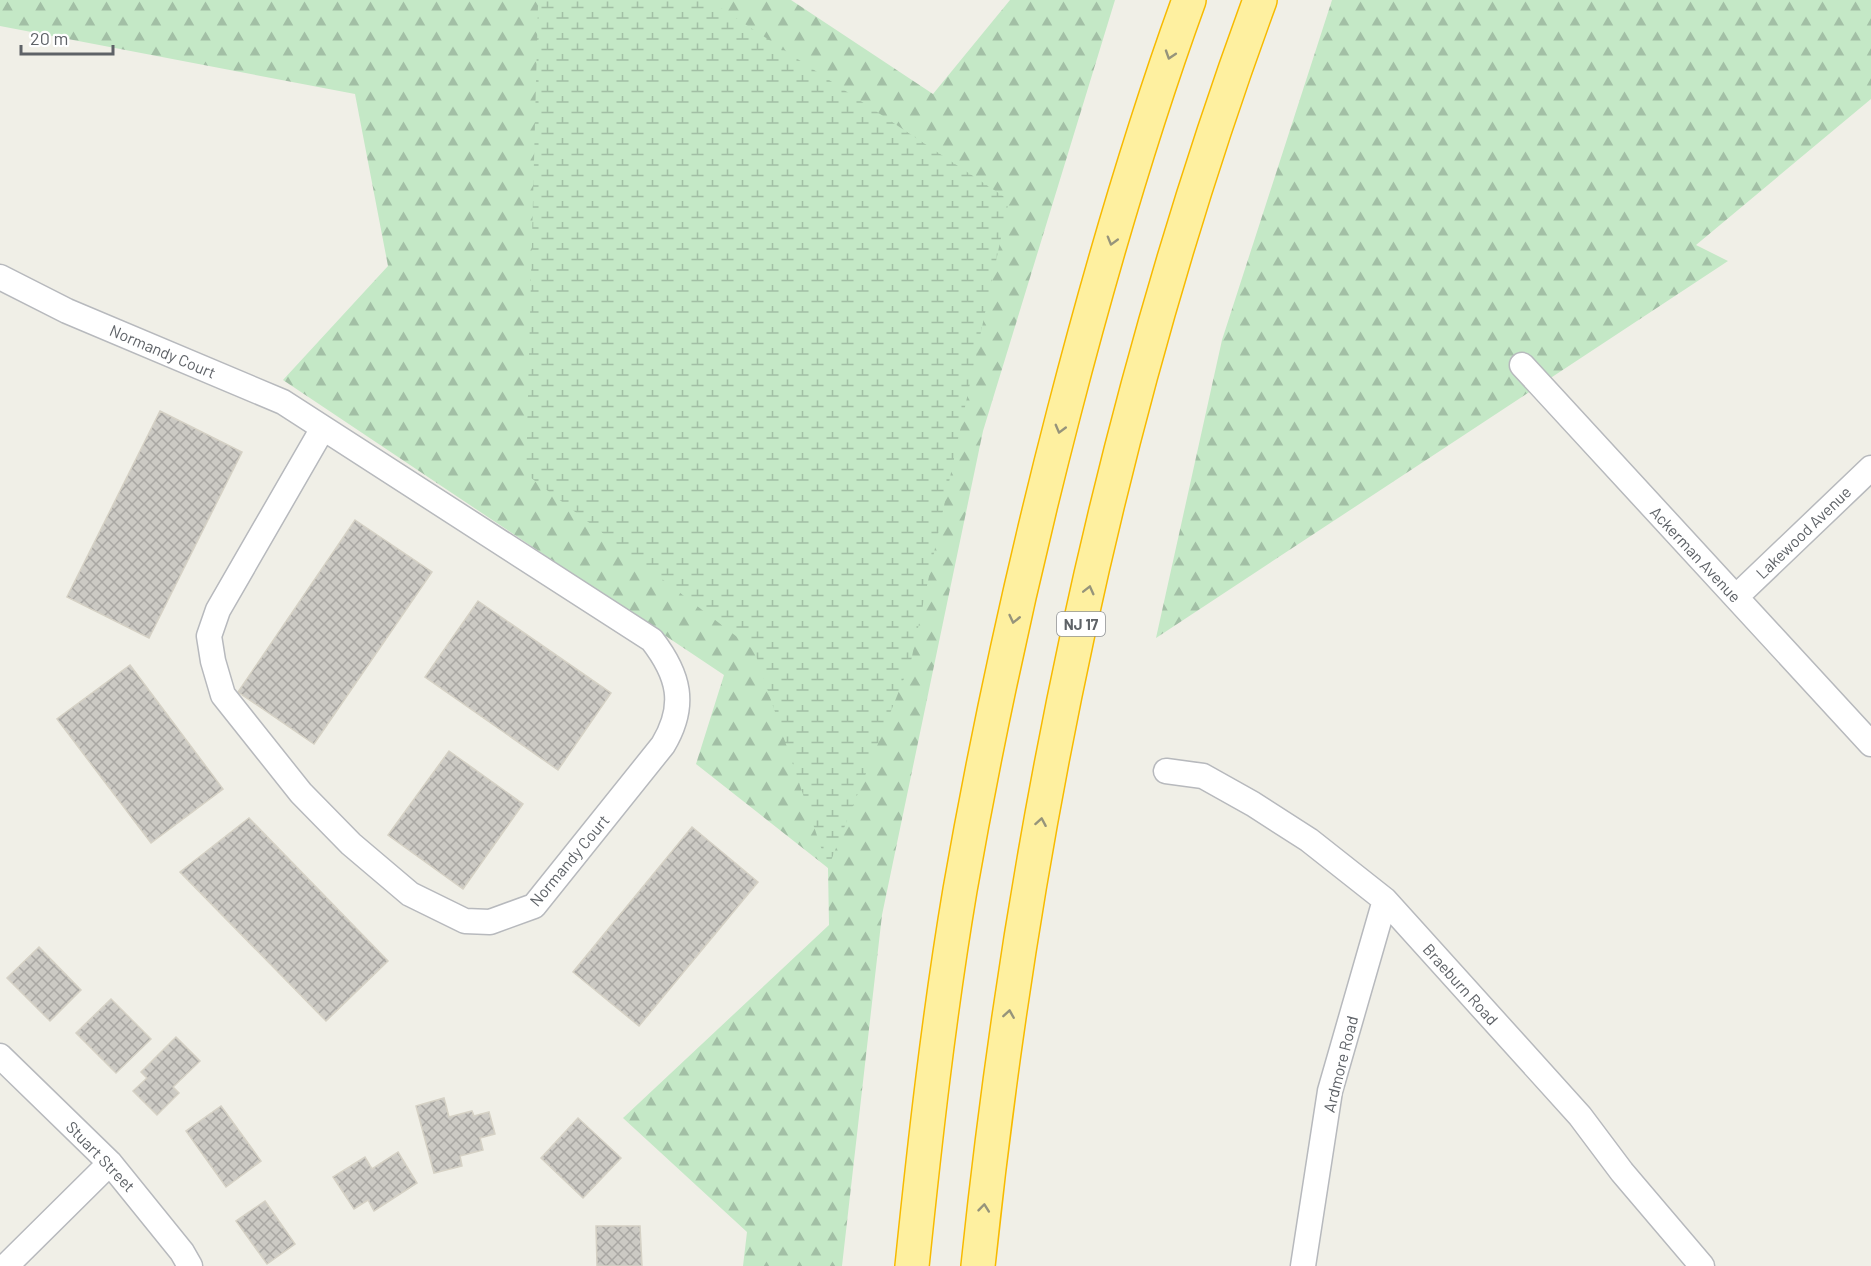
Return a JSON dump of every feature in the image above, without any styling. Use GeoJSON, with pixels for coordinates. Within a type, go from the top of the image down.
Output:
{"type":"FeatureCollection","features":[{"type":"Feature","properties":{"kind":"highway"},"geometry":{"type":"LineString","coordinates":[[912,1266],[944,995],[979,783],[1002,672],[1083,340],[1148,124],[1190,0]]}},
{"type":"Feature","properties":{"kind":"highway","name":"NJ 17"},"geometry":{"type":"LineString","coordinates":[[978,1266],[992,1139],[1021,936],[1060,718],[1139,385],[1202,171],[1260,0]]}},
{"type":"Feature","properties":{"kind":"street","name":"Normandy Court"},"geometry":{"type":"LineString","coordinates":[[0,277],[67,311],[283,402],[652,640],[668,661],[676,683],[678,706],[670,733],[663,745],[534,906],[490,922],[465,921],[410,894],[351,844],[302,793],[223,695],[213,661],[209,636],[218,610],[323,428]]}},
{"type":"Feature","properties":{"kind":"street","name":"Ackerman Avenue"},"geometry":{"type":"LineString","coordinates":[[1522,365],[1871,744]]}},
{"type":"Feature","properties":{"kind":"street","name":"Lakewood Avenue"},"geometry":{"type":"LineString","coordinates":[[1736,597],[1871,468]]}},
{"type":"Feature","properties":{"kind":"street","name":"Braeburn Road"},"geometry":{"type":"LineString","coordinates":[[1166,771],[1203,776],[1253,804],[1309,840],[1385,900],[1580,1116],[1622,1172],[1702,1266]]}},
{"type":"Feature","properties":{"kind":"street","name":"Ardmore Road"},"geometry":{"type":"LineString","coordinates":[[1304,1266],[1330,1091],[1385,900]]}},
{"type":"Feature","properties":{"kind":"street","name":"Stuart Street"},"geometry":{"type":"LineString","coordinates":[[0,1056],[110,1163],[176,1244],[190,1266]]}},
{"type":"Feature","properties":{"kind":"street"},"geometry":{"type":"LineString","coordinates":[[6,1266],[110,1163]]}},
{"type":"Feature","properties":{"kind":"green space"},"geometry":{"type":"Polygon","coordinates":[[[0,0],[791,0],[933,94],[1010,0],[1115,0],[983,431],[882,915],[842,1266],[743,1266],[747,1232],[623,1118],[829,925],[828,868],[696,764],[724,675],[283,380],[388,266],[355,94],[0,26],[0,0]]]}},
{"type":"Feature","properties":{"kind":"green space"},"geometry":{"type":"Polygon","coordinates":[[[542,0],[709,0],[1009,200],[911,661],[828,868],[754,650],[526,474],[538,5],[542,0]]]}},
{"type":"Feature","properties":{"kind":"green space"},"geometry":{"type":"Polygon","coordinates":[[[1332,0],[1871,0],[1871,99],[1696,245],[1728,261],[1156,638],[1222,340],[1332,0]]]}},
{"type":"Feature","properties":{"kind":"building"},"geometry":{"type":"Polygon","coordinates":[[[160,411],[242,452],[149,638],[67,597],[160,411]]]}},
{"type":"Feature","properties":{"kind":"building"},"geometry":{"type":"Polygon","coordinates":[[[355,520],[432,572],[314,744],[238,692],[355,520]]]}},
{"type":"Feature","properties":{"kind":"building"},"geometry":{"type":"Polygon","coordinates":[[[478,601],[611,693],[558,770],[425,677],[478,601]]]}},
{"type":"Feature","properties":{"kind":"building"},"geometry":{"type":"Polygon","coordinates":[[[130,665],[223,789],[151,843],[57,719],[130,665]]]}},
{"type":"Feature","properties":{"kind":"building"},"geometry":{"type":"Polygon","coordinates":[[[449,751],[523,804],[463,889],[388,835],[449,751]]]}},
{"type":"Feature","properties":{"kind":"building"},"geometry":{"type":"Polygon","coordinates":[[[249,818],[388,961],[326,1021],[180,872],[249,818]]]}},
{"type":"Feature","properties":{"kind":"building"},"geometry":{"type":"Polygon","coordinates":[[[692,827],[758,882],[639,1026],[573,972],[692,827]]]}},
{"type":"Feature","properties":{"kind":"building"},"geometry":{"type":"Polygon","coordinates":[[[39,947],[81,990],[50,1021],[7,978],[39,947]]]}},
{"type":"Feature","properties":{"kind":"building"},"geometry":{"type":"Polygon","coordinates":[[[111,999],[151,1039],[116,1073],[76,1033],[111,999]]]}},
{"type":"Feature","properties":{"kind":"building"},"geometry":{"type":"Polygon","coordinates":[[[176,1037],[200,1061],[173,1087],[179,1093],[157,1115],[133,1091],[147,1078],[141,1072],[176,1037]]]}},
{"type":"Feature","properties":{"kind":"building"},"geometry":{"type":"Polygon","coordinates":[[[444,1098],[449,1117],[472,1111],[474,1116],[489,1112],[495,1134],[480,1138],[483,1150],[460,1156],[462,1166],[434,1173],[416,1106],[444,1098]]]}},
{"type":"Feature","properties":{"kind":"building"},"geometry":{"type":"Polygon","coordinates":[[[221,1106],[261,1161],[226,1187],[186,1131],[221,1106]]]}},
{"type":"Feature","properties":{"kind":"building"},"geometry":{"type":"Polygon","coordinates":[[[578,1118],[621,1158],[583,1198],[541,1158],[578,1118]]]}},
{"type":"Feature","properties":{"kind":"building"},"geometry":{"type":"Polygon","coordinates":[[[398,1152],[417,1183],[374,1211],[368,1200],[354,1209],[333,1177],[365,1157],[372,1169],[398,1152]]]}},
{"type":"Feature","properties":{"kind":"building"},"geometry":{"type":"Polygon","coordinates":[[[265,1201],[295,1244],[267,1264],[236,1221],[265,1201]]]}},
{"type":"Feature","properties":{"kind":"building"},"geometry":{"type":"Polygon","coordinates":[[[596,1226],[640,1226],[642,1266],[597,1266],[596,1226]]]}}]}
